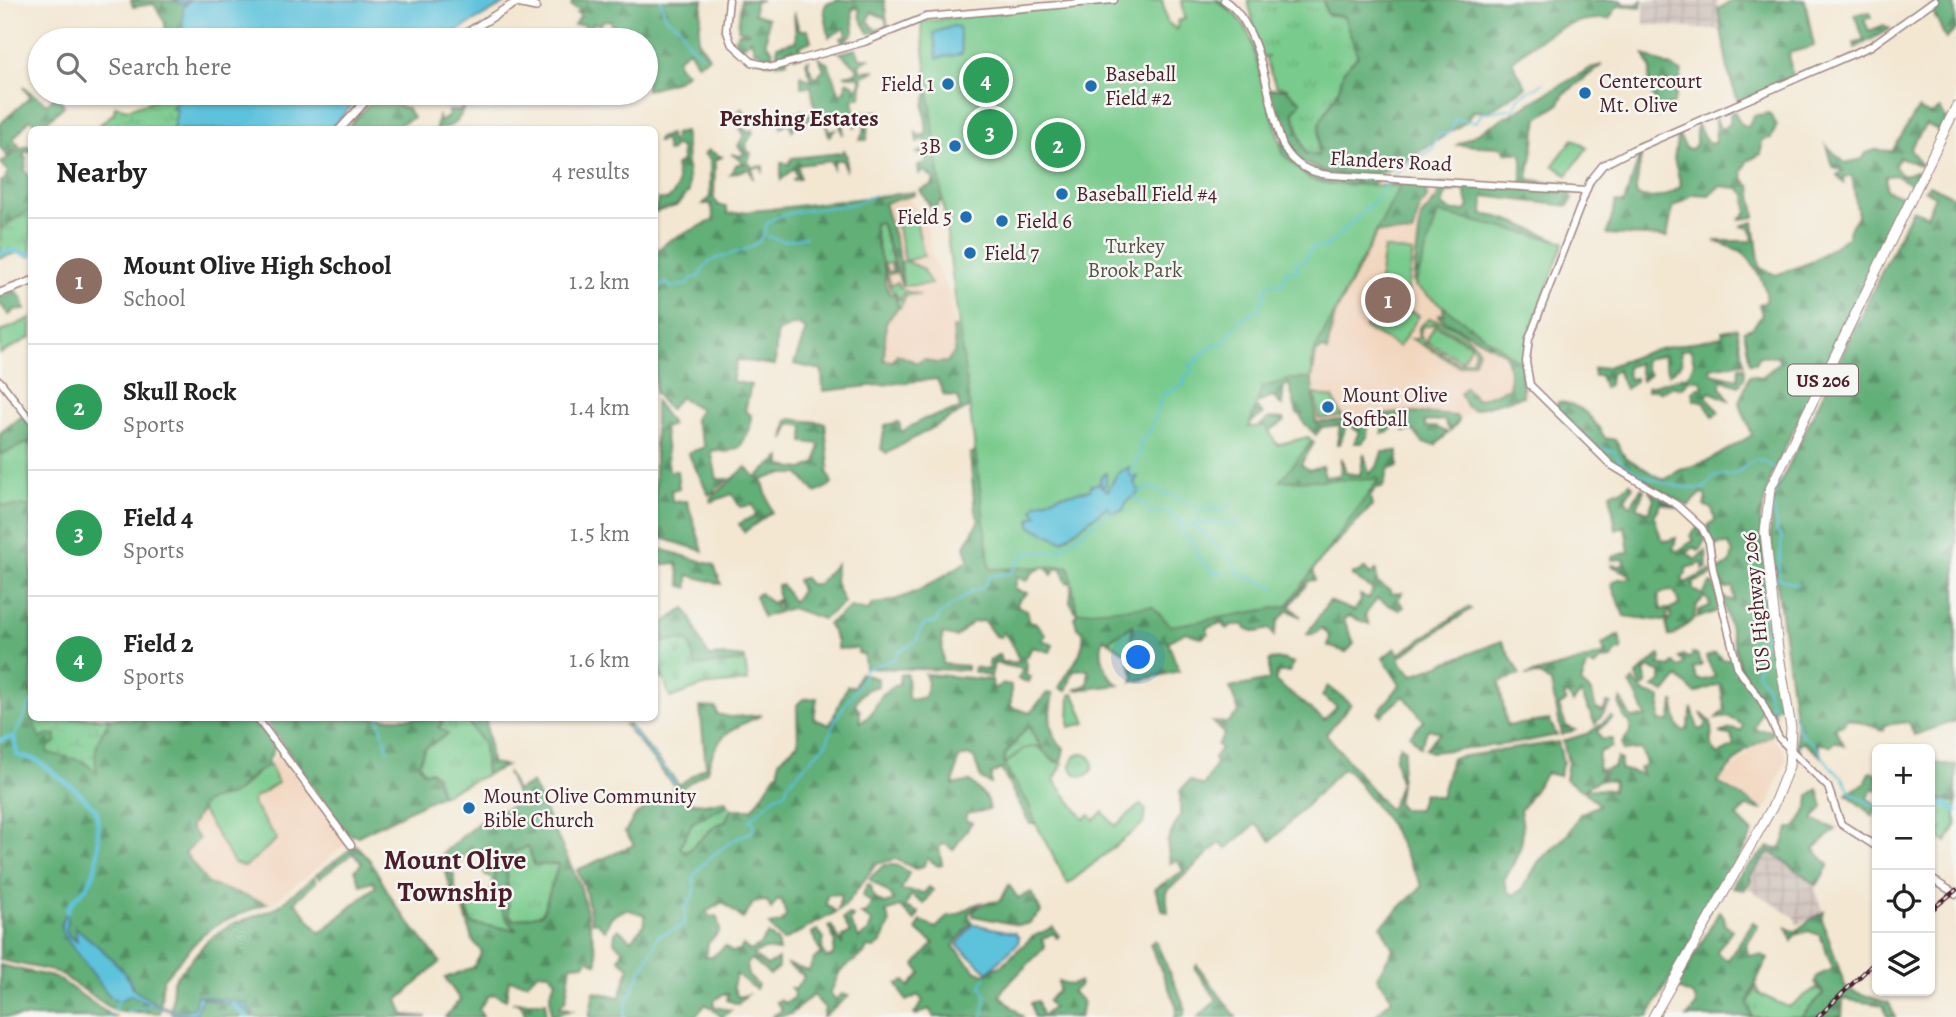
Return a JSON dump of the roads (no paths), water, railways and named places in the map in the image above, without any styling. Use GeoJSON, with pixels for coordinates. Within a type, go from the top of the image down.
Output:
{"type":"FeatureCollection","features":[{"type":"Feature","properties":{"kind":"highway","name":"US Highway 206"},"geometry":{"type":"LineString","coordinates":[[1653,1017],[1773,806],[1784,782],[1791,751],[1791,728],[1779,660],[1765,531],[1767,500],[1777,474],[1956,107]]}},
{"type":"Feature","properties":{"kind":"main road"},"geometry":{"type":"LineString","coordinates":[[729,0],[726,26],[730,42],[754,63],[778,67],[864,42],[925,17],[1114,0]]}},
{"type":"Feature","properties":{"kind":"main road","name":"Flanders Road"},"geometry":{"type":"LineString","coordinates":[[1224,0],[1237,10],[1249,28],[1283,146],[1303,168],[1330,175],[1586,191]]}},
{"type":"Feature","properties":{"kind":"main road"},"geometry":{"type":"LineString","coordinates":[[1872,845],[1840,822],[1828,788],[1777,735],[1762,702],[1738,669],[1713,569],[1709,542],[1703,529],[1678,505],[1611,465],[1530,385],[1526,365],[1529,340],[1592,174],[1604,165],[1875,44],[1935,0]]}},
{"type":"Feature","properties":{"kind":"main road"},"geometry":{"type":"LineString","coordinates":[[475,28],[517,2],[536,6]]}},
{"type":"Feature","properties":{"kind":"main road"},"geometry":{"type":"LineString","coordinates":[[344,126],[362,105]]}},
{"type":"Feature","properties":{"kind":"main road"},"geometry":{"type":"LineString","coordinates":[[0,293],[28,282]]}},
{"type":"Feature","properties":{"kind":"main road"},"geometry":{"type":"LineString","coordinates":[[0,381],[28,417]]}},
{"type":"Feature","properties":{"kind":"main road"},"geometry":{"type":"LineString","coordinates":[[259,721],[351,845]]}},
{"type":"Feature","properties":{"kind":"main road"},"geometry":{"type":"LineString","coordinates":[[1845,839],[1848,830]]}},
{"type":"Feature","properties":{"kind":"main road"},"geometry":{"type":"LineString","coordinates":[[1935,881],[1956,894]]}},
{"type":"Feature","properties":{"kind":"water"},"geometry":{"type":"Polygon","coordinates":[[[175,0],[511,0],[462,28],[183,28],[183,8],[188,2],[180,4],[175,0]]]}},
{"type":"Feature","properties":{"kind":"water"},"geometry":{"type":"Polygon","coordinates":[[[953,26],[959,27],[962,54],[937,58],[934,33],[953,26]]]}},
{"type":"Feature","properties":{"kind":"water"},"geometry":{"type":"Polygon","coordinates":[[[174,105],[352,105],[334,126],[174,126],[177,109],[172,109],[174,105]]]}},
{"type":"Feature","properties":{"kind":"water"},"geometry":{"type":"Polygon","coordinates":[[[1129,467],[1128,472],[1133,479],[1134,476],[1138,477],[1134,483],[1140,492],[1127,501],[1123,510],[1110,512],[1108,506],[1062,541],[1030,526],[1030,519],[1038,515],[1033,510],[1036,504],[1060,495],[1090,490],[1091,485],[1101,483],[1100,478],[1106,473],[1106,485],[1101,486],[1108,491],[1117,474],[1129,467]]]}},
{"type":"Feature","properties":{"kind":"water"},"geometry":{"type":"Polygon","coordinates":[[[68,906],[66,926],[71,938],[77,942],[75,927],[117,964],[133,989],[146,998],[162,1006],[186,1010],[194,1008],[197,995],[246,1004],[255,1017],[241,1007],[202,998],[196,1013],[188,1014],[162,1008],[130,995],[121,1001],[111,998],[63,934],[61,924],[68,906]]]}},
{"type":"Feature","properties":{"kind":"water"},"geometry":{"type":"Polygon","coordinates":[[[973,924],[1015,933],[1019,938],[1018,943],[988,972],[957,945],[973,924]]]}},
{"type":"Feature","properties":{"kind":"waterway"},"geometry":{"type":"LineString","coordinates":[[661,0],[665,17],[680,27],[688,43],[701,55]]}},
{"type":"Feature","properties":{"kind":"waterway"},"geometry":{"type":"LineString","coordinates":[[1394,175],[1414,158],[1431,151],[1438,135],[1450,133],[1455,119],[1476,122],[1482,113],[1514,108],[1519,97],[1543,83]]}},
{"type":"Feature","properties":{"kind":"waterway"},"geometry":{"type":"LineString","coordinates":[[1134,476],[1131,470],[1142,451],[1139,444],[1151,430],[1162,395],[1185,384],[1183,377],[1193,371],[1189,365],[1200,361],[1197,358],[1215,344],[1221,345],[1242,318],[1259,309],[1267,286],[1275,282],[1282,285],[1287,270],[1297,272],[1296,263],[1305,261],[1311,248],[1325,248],[1362,213],[1364,207],[1368,208],[1388,181]]}},
{"type":"Feature","properties":{"kind":"waterway"},"geometry":{"type":"LineString","coordinates":[[658,288],[667,283],[671,287],[687,285],[692,278],[699,277],[713,260],[755,244],[763,236],[767,223],[779,217],[806,210],[848,205],[874,195]]}},
{"type":"Feature","properties":{"kind":"waterway"},"geometry":{"type":"LineString","coordinates":[[767,236],[784,241],[806,237]]}},
{"type":"Feature","properties":{"kind":"waterway"},"geometry":{"type":"LineString","coordinates":[[0,253],[14,251],[28,254]]}},
{"type":"Feature","properties":{"kind":"waterway"},"geometry":{"type":"LineString","coordinates":[[1600,448],[1614,451],[1620,460],[1641,474],[1682,487],[1705,488],[1713,477],[1735,474],[1754,460],[1764,461],[1775,469]]}},
{"type":"Feature","properties":{"kind":"waterway"},"geometry":{"type":"LineString","coordinates":[[1774,494],[1779,479]]}},
{"type":"Feature","properties":{"kind":"waterway"},"geometry":{"type":"LineString","coordinates":[[1140,492],[1152,487],[1204,511],[1214,508],[1220,512],[1233,503]]}},
{"type":"Feature","properties":{"kind":"waterway"},"geometry":{"type":"LineString","coordinates":[[1134,496],[1140,503],[1144,503],[1150,515],[1156,511],[1170,512],[1172,518],[1191,526],[1196,523],[1239,524]]}},
{"type":"Feature","properties":{"kind":"waterway"},"geometry":{"type":"LineString","coordinates":[[1773,506],[1777,532],[1782,537],[1778,578]]}},
{"type":"Feature","properties":{"kind":"waterway"},"geometry":{"type":"LineString","coordinates":[[624,1017],[633,987],[658,936],[684,926],[686,907],[696,888],[693,880],[701,866],[736,839],[751,833],[755,824],[750,820],[776,796],[785,793],[788,784],[827,742],[836,718],[862,680],[865,669],[895,659],[896,653],[917,641],[919,631],[926,623],[936,623],[939,615],[972,591],[983,587],[990,576],[1011,573],[1026,552],[1057,552],[1110,512]]}},
{"type":"Feature","properties":{"kind":"waterway"},"geometry":{"type":"LineString","coordinates":[[1177,518],[1186,537],[1194,543],[1196,555],[1213,572],[1222,572],[1224,575]]}},
{"type":"Feature","properties":{"kind":"waterway"},"geometry":{"type":"LineString","coordinates":[[1192,527],[1199,529],[1221,551],[1233,557],[1239,574],[1275,587]]}},
{"type":"Feature","properties":{"kind":"waterway"},"geometry":{"type":"LineString","coordinates":[[1774,580],[1778,578],[1798,585]]}},
{"type":"Feature","properties":{"kind":"waterway"},"geometry":{"type":"LineString","coordinates":[[1767,587],[1764,601],[1768,626],[1757,672],[1766,686],[1771,705],[1784,708]]}},
{"type":"Feature","properties":{"kind":"waterway"},"geometry":{"type":"LineString","coordinates":[[14,737],[28,708]]}},
{"type":"Feature","properties":{"kind":"waterway"},"geometry":{"type":"LineString","coordinates":[[1793,715],[1802,735],[1811,741],[1830,766]]}},
{"type":"Feature","properties":{"kind":"waterway"},"geometry":{"type":"LineString","coordinates":[[380,721],[388,750]]}},
{"type":"Feature","properties":{"kind":"waterway"},"geometry":{"type":"LineString","coordinates":[[629,727],[675,783]]}},
{"type":"Feature","properties":{"kind":"waterway"},"geometry":{"type":"LineString","coordinates":[[0,740],[14,737],[17,755],[37,760],[77,791],[96,810],[98,839],[95,870],[87,886],[67,912]]}},
{"type":"Feature","properties":{"kind":"waterway"},"geometry":{"type":"LineString","coordinates":[[1831,767],[1840,776]]}},
{"type":"Feature","properties":{"kind":"waterway"},"geometry":{"type":"LineString","coordinates":[[1842,777],[1852,794],[1872,804]]}},
{"type":"Feature","properties":{"kind":"waterway"},"geometry":{"type":"LineString","coordinates":[[1935,808],[1945,803],[1956,811]]}},
{"type":"Feature","properties":{"kind":"waterway"},"geometry":{"type":"LineString","coordinates":[[983,1017],[986,996],[981,986],[985,977]]}},
{"type":"Feature","properties":{"kind":"waterway"},"geometry":{"type":"LineString","coordinates":[[114,1011],[119,1000]]}},
{"type":"Feature","properties":{"kind":"waterway"},"geometry":{"type":"LineString","coordinates":[[127,1013],[128,1010],[146,1007],[152,1003]]}},
{"type":"Feature","properties":{"kind":"waterway"},"geometry":{"type":"LineString","coordinates":[[232,1004],[247,1017]]}},
{"type":"Feature","properties":{"kind":"railway"},"geometry":{"type":"LineString","coordinates":[[1935,907],[1956,890]]}},
{"type":"Feature","properties":{"kind":"railway"},"geometry":{"type":"LineString","coordinates":[[1818,1017],[1872,965]]}},
{"type":"Feature","properties":{"kind":"place","name":"Field 2"},"geometry":{"type":"Point","coordinates":[986,80]}},
{"type":"Feature","properties":{"kind":"place","name":"Field 1"},"geometry":{"type":"Point","coordinates":[948,84]}},
{"type":"Feature","properties":{"kind":"place","name":"Baseball Field #2"},"geometry":{"type":"Point","coordinates":[1091,86]}},
{"type":"Feature","properties":{"kind":"place","name":"Centercourt Mt. Olive"},"geometry":{"type":"Point","coordinates":[1585,93]}},
{"type":"Feature","properties":{"kind":"place","name":"Field 4"},"geometry":{"type":"Point","coordinates":[990,132]}},
{"type":"Feature","properties":{"kind":"place","name":"Skull Rock"},"geometry":{"type":"Point","coordinates":[1058,145]}},
{"type":"Feature","properties":{"kind":"place","name":"3B"},"geometry":{"type":"Point","coordinates":[955,146]}},
{"type":"Feature","properties":{"kind":"place","name":"Baseball Field #4"},"geometry":{"type":"Point","coordinates":[1062,194]}},
{"type":"Feature","properties":{"kind":"place","name":"Field 5"},"geometry":{"type":"Point","coordinates":[966,217]}},
{"type":"Feature","properties":{"kind":"place","name":"Field 6"},"geometry":{"type":"Point","coordinates":[1002,221]}},
{"type":"Feature","properties":{"kind":"place","name":"Field 7"},"geometry":{"type":"Point","coordinates":[970,253]}},
{"type":"Feature","properties":{"kind":"place","name":"Mount Olive High School"},"geometry":{"type":"Point","coordinates":[1388,300]}},
{"type":"Feature","properties":{"kind":"place","name":"Mount Olive Softball"},"geometry":{"type":"Point","coordinates":[1328,407]}},
{"type":"Feature","properties":{"kind":"place","name":"Mount Olive Community Bible Church"},"geometry":{"type":"Point","coordinates":[469,808]}},
{"type":"Feature","properties":{"kind":"district","name":"Pershing Estates"},"geometry":{"type":"Point","coordinates":[799,118]}},
{"type":"Feature","properties":{"kind":"district","name":"Mount Olive Township"},"geometry":{"type":"Point","coordinates":[455,875]}},
{"type":"Feature","properties":{"kind":"park label","name":"Turkey Brook Park"},"geometry":{"type":"Point","coordinates":[1135,258]}}]}
